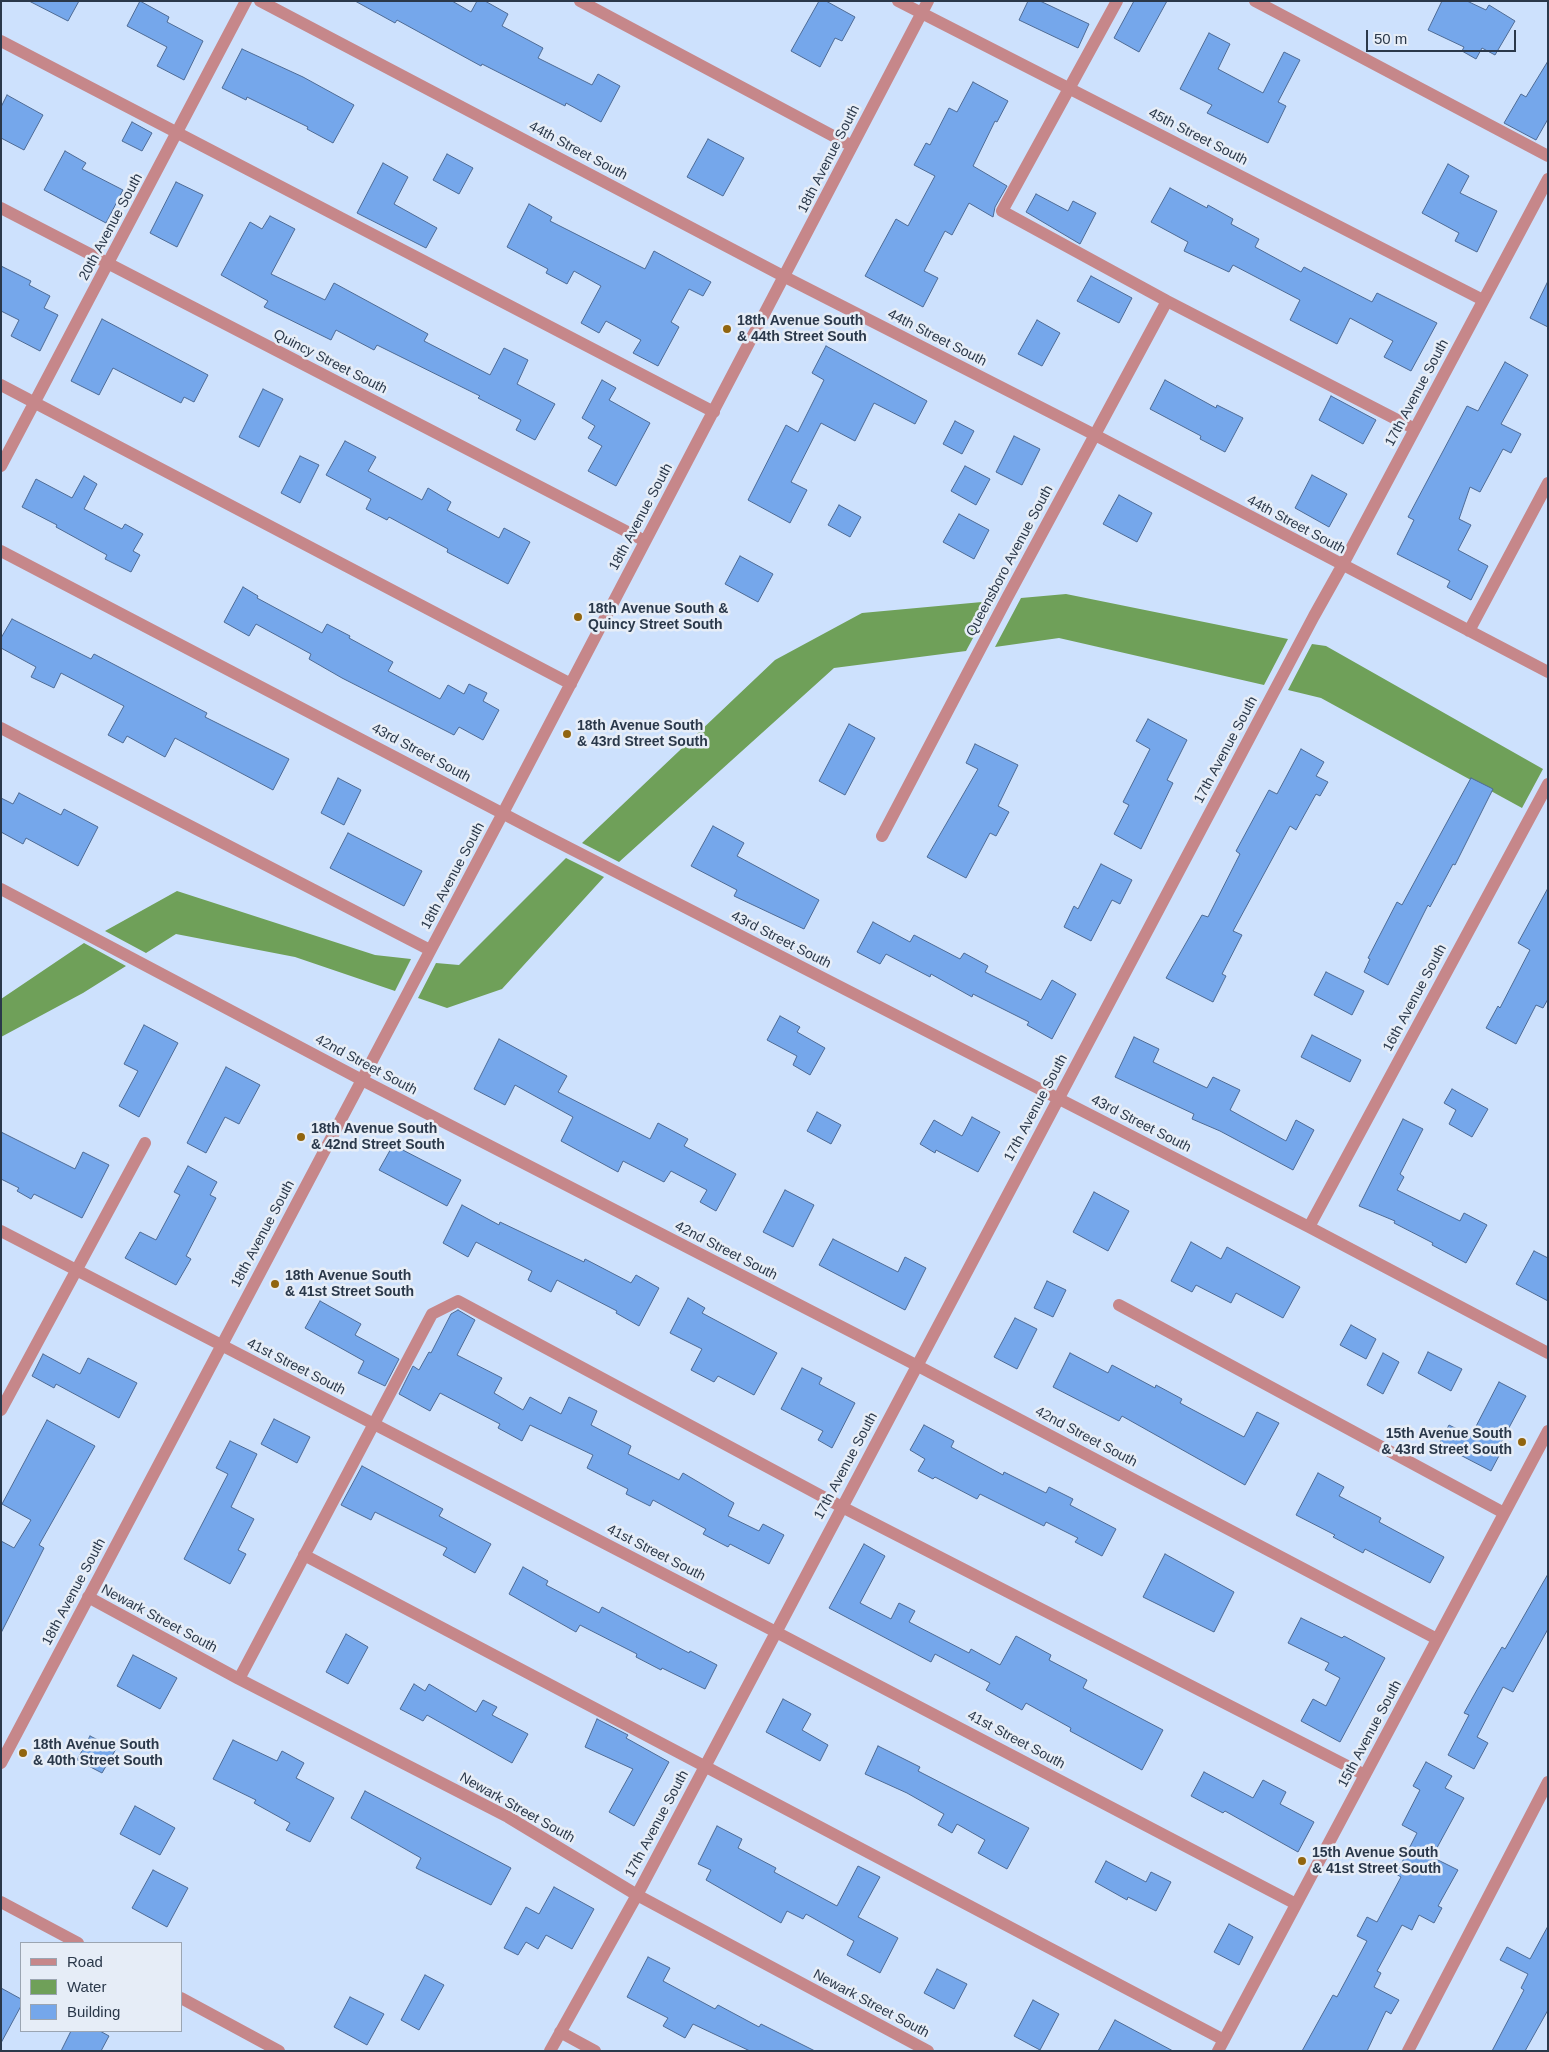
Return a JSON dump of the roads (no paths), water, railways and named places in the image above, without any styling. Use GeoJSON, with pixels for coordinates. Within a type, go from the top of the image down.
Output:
{"type":"FeatureCollection","features":[{"type":"Feature","properties":{"kind":"street","name":"20th Avenue South"},"geometry":{"type":"LineString","coordinates":[[1,466],[246,1]]}},
{"type":"Feature","properties":{"kind":"street","name":"44th Street South"},"geometry":{"type":"LineString","coordinates":[[260,1],[784,277],[1095,436],[1548,672]]}},
{"type":"Feature","properties":{"kind":"street"},"geometry":{"type":"LineString","coordinates":[[580,1],[852,146]]}},
{"type":"Feature","properties":{"kind":"street","name":"45th Street South"},"geometry":{"type":"LineString","coordinates":[[898,1],[1483,300]]}},
{"type":"Feature","properties":{"kind":"street","name":"18th Avenue South"},"geometry":{"type":"LineString","coordinates":[[1,1763],[6,1742],[88,1598],[504,813],[928,1]]}},
{"type":"Feature","properties":{"kind":"street"},"geometry":{"type":"LineString","coordinates":[[1117,1],[1002,211],[1168,301],[1415,429]]}},
{"type":"Feature","properties":{"kind":"street"},"geometry":{"type":"LineString","coordinates":[[1255,1],[1548,156]]}},
{"type":"Feature","properties":{"kind":"street"},"geometry":{"type":"LineString","coordinates":[[1,41],[714,412]]}},
{"type":"Feature","properties":{"kind":"street","name":"17th Avenue South"},"geometry":{"type":"LineString","coordinates":[[550,2051],[706,1765],[1314,616],[1548,179]]}},
{"type":"Feature","properties":{"kind":"street","name":"Quincy Street South"},"geometry":{"type":"LineString","coordinates":[[1,208],[645,542]]}},
{"type":"Feature","properties":{"kind":"street","name":"Queensboro Avenue South"},"geometry":{"type":"LineString","coordinates":[[882,836],[1168,301]]}},
{"type":"Feature","properties":{"kind":"street"},"geometry":{"type":"LineString","coordinates":[[1,385],[571,684]]}},
{"type":"Feature","properties":{"kind":"street"},"geometry":{"type":"LineString","coordinates":[[1469,631],[1548,482]]}},
{"type":"Feature","properties":{"kind":"street","name":"43rd Street South"},"geometry":{"type":"LineString","coordinates":[[1,551],[1548,1353]]}},
{"type":"Feature","properties":{"kind":"street"},"geometry":{"type":"LineString","coordinates":[[1,728],[430,950]]}},
{"type":"Feature","properties":{"kind":"street","name":"16th Avenue South"},"geometry":{"type":"LineString","coordinates":[[1308,1227],[1548,784]]}},
{"type":"Feature","properties":{"kind":"street","name":"42nd Street South"},"geometry":{"type":"LineString","coordinates":[[1,889],[362,1080],[916,1366],[1437,1639]]}},
{"type":"Feature","properties":{"kind":"street"},"geometry":{"type":"LineString","coordinates":[[1,1410],[145,1143]]}},
{"type":"Feature","properties":{"kind":"street","name":"41st Street South"},"geometry":{"type":"LineString","coordinates":[[1,1231],[776,1632],[1296,1904]]}},
{"type":"Feature","properties":{"kind":"street"},"geometry":{"type":"LineString","coordinates":[[239,1679],[372,1423],[432,1314],[458,1301],[842,1507],[1365,1775]]}},
{"type":"Feature","properties":{"kind":"street"},"geometry":{"type":"LineString","coordinates":[[1119,1304],[1504,1513]]}},
{"type":"Feature","properties":{"kind":"street","name":"15th Avenue South"},"geometry":{"type":"LineString","coordinates":[[1221,2045],[1548,1431]]}},
{"type":"Feature","properties":{"kind":"street"},"geometry":{"type":"LineString","coordinates":[[304,1555],[706,1765],[1221,2045]]}},
{"type":"Feature","properties":{"kind":"street","name":"Newark Street South"},"geometry":{"type":"LineString","coordinates":[[88,1598],[239,1679],[508,1817],[636,1895],[928,2051]]}},
{"type":"Feature","properties":{"kind":"street"},"geometry":{"type":"LineString","coordinates":[[1408,2051],[1548,1782]]}},
{"type":"Feature","properties":{"kind":"street"},"geometry":{"type":"LineString","coordinates":[[1,1902],[76,1942]]}},
{"type":"Feature","properties":{"kind":"street"},"geometry":{"type":"LineString","coordinates":[[182,1999],[279,2051]]}},
{"type":"Feature","properties":{"kind":"street"},"geometry":{"type":"LineString","coordinates":[[560,2032],[595,2051]]}},
{"type":"Feature","properties":{"kind":"water"},"geometry":{"type":"Polygon","coordinates":[[[1066,594],[1288,639],[1264,685],[1059,638],[995,647],[1021,598],[1066,594]]]}},
{"type":"Feature","properties":{"kind":"water"},"geometry":{"type":"Polygon","coordinates":[[[993,601],[966,651],[834,668],[619,862],[582,843],[775,660],[862,613],[993,601]]]}},
{"type":"Feature","properties":{"kind":"water"},"geometry":{"type":"Polygon","coordinates":[[[1312,644],[1326,646],[1543,769],[1522,808],[1321,698],[1288,690],[1312,644]]]}},
{"type":"Feature","properties":{"kind":"water"},"geometry":{"type":"Polygon","coordinates":[[[566,858],[604,877],[502,989],[447,1008],[418,998],[436,963],[459,965],[566,858]]]}},
{"type":"Feature","properties":{"kind":"water"},"geometry":{"type":"Polygon","coordinates":[[[177,891],[375,955],[411,959],[395,991],[295,957],[176,934],[146,953],[105,931],[177,891]]]}},
{"type":"Feature","properties":{"kind":"water"},"geometry":{"type":"Polygon","coordinates":[[[84,943],[126,966],[83,993],[1,1037],[1,999],[84,943]]]}},
{"type":"Feature","properties":{"kind":"place","name":"18th Avenue South & 44th Street South"},"geometry":{"type":"Point","coordinates":[727,329]}},
{"type":"Feature","properties":{"kind":"place","name":"18th Avenue South & Quincy Street South"},"geometry":{"type":"Point","coordinates":[578,617]}},
{"type":"Feature","properties":{"kind":"place","name":"18th Avenue South & 43rd Street South"},"geometry":{"type":"Point","coordinates":[567,734]}},
{"type":"Feature","properties":{"kind":"place","name":"18th Avenue South & 42nd Street South"},"geometry":{"type":"Point","coordinates":[301,1137]}},
{"type":"Feature","properties":{"kind":"place","name":"18th Avenue South & 41st Street South"},"geometry":{"type":"Point","coordinates":[275,1284]}},
{"type":"Feature","properties":{"kind":"place","name":"15th Avenue South & 43rd Street South"},"geometry":{"type":"Point","coordinates":[1522,1442]}},
{"type":"Feature","properties":{"kind":"place","name":"18th Avenue South & 40th Street South"},"geometry":{"type":"Point","coordinates":[23,1753]}},
{"type":"Feature","properties":{"kind":"place","name":"15th Avenue South & 41st Street South"},"geometry":{"type":"Point","coordinates":[1302,1861]}}]}
